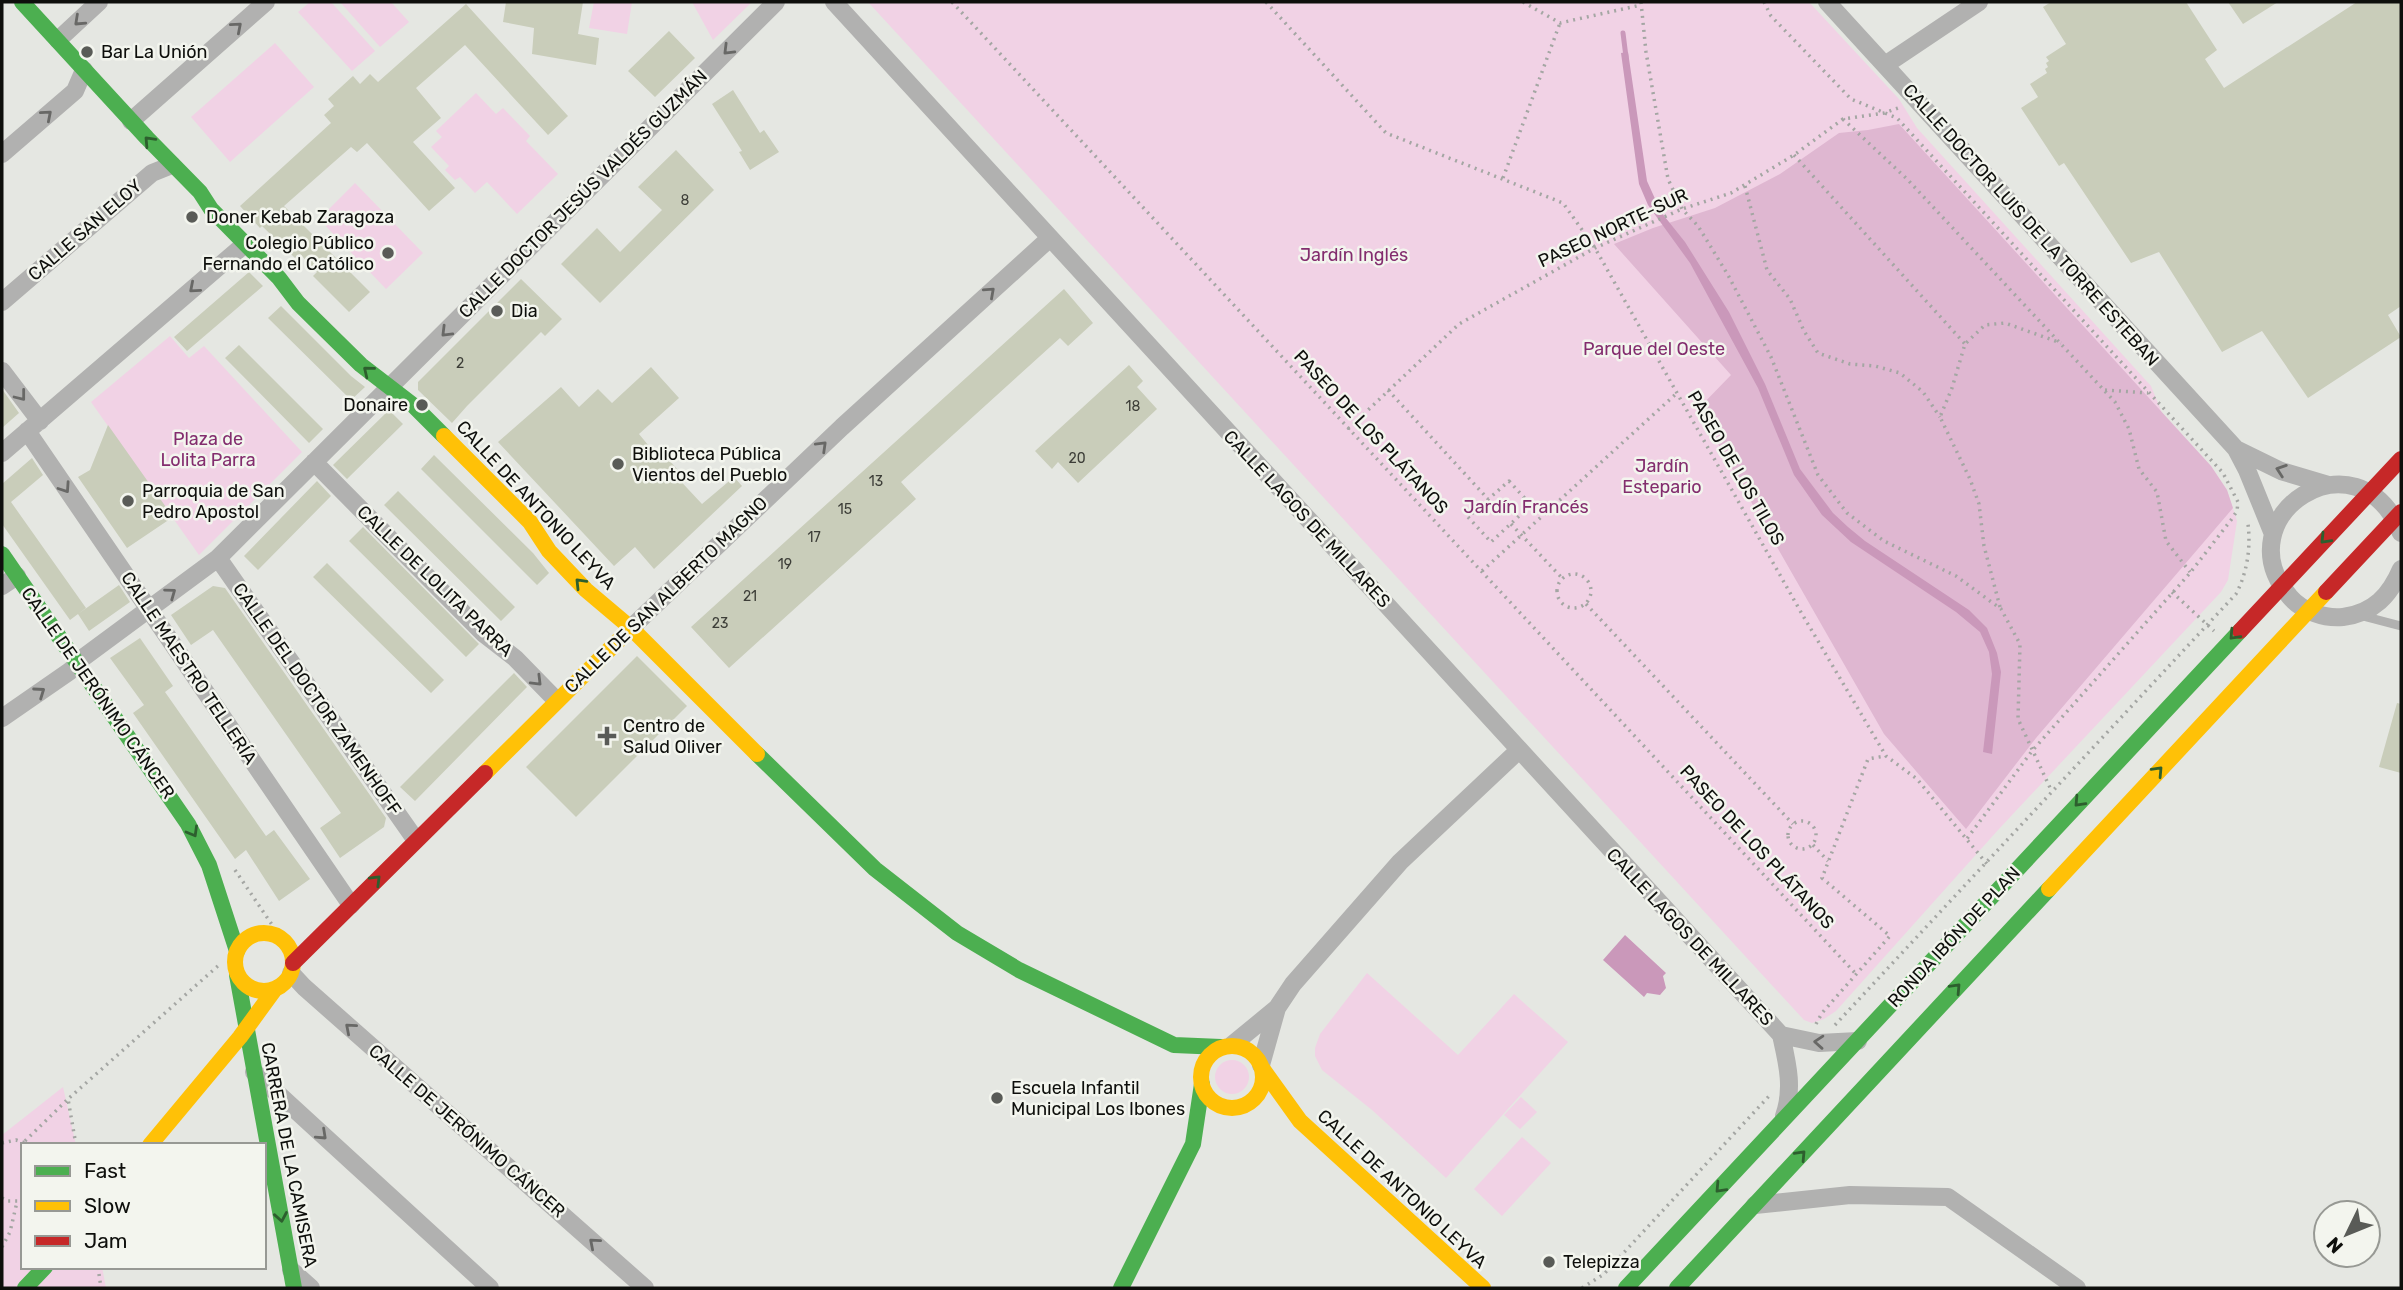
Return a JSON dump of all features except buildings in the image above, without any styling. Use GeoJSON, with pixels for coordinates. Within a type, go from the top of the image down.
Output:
{"type":"FeatureCollection","features":[{"type":"Feature","properties":{"kind":"street","name":"CALLE DE ANTONIO LEYVA"},"geometry":{"type":"LineString","coordinates":[[22,2],[279,278],[298,303],[361,365],[413,405],[530,522],[549,551],[586,590],[631,628],[842,838],[914,901],[957,933],[1019,970],[1174,1045],[1226,1046]]}},
{"type":"Feature","properties":{"kind":"street"},"geometry":{"type":"LineString","coordinates":[[58,40],[99,2]]}},
{"type":"Feature","properties":{"kind":"street"},"geometry":{"type":"LineString","coordinates":[[131,121],[266,2]]}},
{"type":"Feature","properties":{"kind":"street","name":"CALLE DOCTOR JESÚS VALDÉS GUZMÁN"},"geometry":{"type":"LineString","coordinates":[[2,718],[218,558],[776,2]]}},
{"type":"Feature","properties":{"kind":"street","name":"CALLE LAGOS DE MILLARES"},"geometry":{"type":"LineString","coordinates":[[834,2],[1781,1035],[1790,1092],[1783,1120]]}},
{"type":"Feature","properties":{"kind":"street","name":"CALLE DOCTOR LUIS DE LA TORRE ESTEBAN"},"geometry":{"type":"LineString","coordinates":[[1826,2],[2236,449]]}},
{"type":"Feature","properties":{"kind":"street"},"geometry":{"type":"LineString","coordinates":[[1885,65],[1979,2]]}},
{"type":"Feature","properties":{"kind":"street"},"geometry":{"type":"LineString","coordinates":[[2,154],[75,91],[84,70]]}},
{"type":"Feature","properties":{"kind":"street","name":"CALLE SAN ELOY"},"geometry":{"type":"LineString","coordinates":[[2,302],[152,173],[172,164]]}},
{"type":"Feature","properties":{"kind":"street","name":"CALLE DE SAN ALBERTO MAGNO"},"geometry":{"type":"LineString","coordinates":[[292,968],[415,839],[556,699],[842,427],[1049,239]]}},
{"type":"Feature","properties":{"kind":"street"},"geometry":{"type":"LineString","coordinates":[[2,453],[245,244]]}},
{"type":"Feature","properties":{"kind":"street","name":"CALLE MAESTRO TELLERÍA"},"geometry":{"type":"LineString","coordinates":[[2,372],[149,610],[351,905]]}},
{"type":"Feature","properties":{"kind":"street"},"geometry":{"type":"LineString","coordinates":[[2236,449],[2281,471],[2328,485]]}},
{"type":"Feature","properties":{"kind":"street"},"geometry":{"type":"LineString","coordinates":[[2236,449],[2273,534]]}},
{"type":"Feature","properties":{"kind":"street","name":"RONDA IBÓN DE PLAN"},"geometry":{"type":"LineString","coordinates":[[1626,1288],[2401,458]]}},
{"type":"Feature","properties":{"kind":"street","name":"CALLE DE LOLITA PARRA"},"geometry":{"type":"LineString","coordinates":[[314,462],[484,634],[514,658],[556,699]]}},
{"type":"Feature","properties":{"kind":"street"},"geometry":{"type":"LineString","coordinates":[[2370,493],[2343,484],[2318,487],[2298,497],[2282,513],[2273,534],[2272,562],[2281,586],[2293,600],[2308,610],[2324,616],[2341,617],[2357,614],[2377,604],[2393,588],[2401,569]]}},
{"type":"Feature","properties":{"kind":"street","name":"RONDA IBÓN DE PLAN"},"geometry":{"type":"LineString","coordinates":[[1677,1288],[2308,610],[2399,521],[2370,493]]}},
{"type":"Feature","properties":{"kind":"street","name":"CALLE DE JERÓNIMO CÁNCER"},"geometry":{"type":"LineString","coordinates":[[2,554],[155,774],[200,844],[237,953]]}},
{"type":"Feature","properties":{"kind":"street","name":"CALLE DEL DOCTOR ZAMENHOFF"},"geometry":{"type":"LineString","coordinates":[[218,558],[415,839]]}},
{"type":"Feature","properties":{"kind":"street"},"geometry":{"type":"LineString","coordinates":[[2,586],[17,576]]}},
{"type":"Feature","properties":{"kind":"street"},"geometry":{"type":"LineString","coordinates":[[1193,1144],[1261,1088],[1261,1066],[1277,1008],[1293,984],[1400,862],[1519,750]]}},
{"type":"Feature","properties":{"kind":"street"},"geometry":{"type":"LineString","coordinates":[[271,934],[283,941],[291,952],[292,968],[285,982],[275,989],[255,990],[243,983],[237,975],[237,953],[245,940],[253,935],[271,934]]}},
{"type":"Feature","properties":{"kind":"street","name":"CALLE DE JERÓNIMO CÁNCER"},"geometry":{"type":"LineString","coordinates":[[292,968],[304,987],[645,1288]]}},
{"type":"Feature","properties":{"kind":"street","name":"CARRERA DE LA CAMISERA"},"geometry":{"type":"LineString","coordinates":[[237,975],[294,1288]]}},
{"type":"Feature","properties":{"kind":"street","name":"CARRERA DE LA CAMISERA"},"geometry":{"type":"LineString","coordinates":[[246,1030],[275,989]]}},
{"type":"Feature","properties":{"kind":"street"},"geometry":{"type":"LineString","coordinates":[[1121,1288],[1193,1144],[1206,1059],[1277,1008]]}},
{"type":"Feature","properties":{"kind":"street"},"geometry":{"type":"LineString","coordinates":[[152,1143],[246,1030]]}},
{"type":"Feature","properties":{"kind":"street","name":"CALLE LAGOS DE MILLARES"},"geometry":{"type":"LineString","coordinates":[[1781,1035],[1807,1042],[1858,1041]]}},
{"type":"Feature","properties":{"kind":"street","name":"CALLE DE ANTONIO LEYVA"},"geometry":{"type":"LineString","coordinates":[[1174,1045],[1201,1081]]}},
{"type":"Feature","properties":{"kind":"street"},"geometry":{"type":"LineString","coordinates":[[1226,1046],[1249,1051],[1261,1066]]}},
{"type":"Feature","properties":{"kind":"street"},"geometry":{"type":"LineString","coordinates":[[217,1065],[237,1065],[254,1072],[490,1288]]}},
{"type":"Feature","properties":{"kind":"street","name":"CALLE DE ANTONIO LEYVA"},"geometry":{"type":"LineString","coordinates":[[1261,1066],[1300,1121],[1481,1287]]}},
{"type":"Feature","properties":{"kind":"street"},"geometry":{"type":"LineString","coordinates":[[1201,1081],[1205,1093],[1218,1104],[1241,1106]]}},
{"type":"Feature","properties":{"kind":"street","name":"CALLE DE ANTONIO LEYVA"},"geometry":{"type":"LineString","coordinates":[[1241,1106],[1300,1121]]}},
{"type":"Feature","properties":{"kind":"street"},"geometry":{"type":"LineString","coordinates":[[1755,1205],[1850,1195],[1948,1197],[2077,1288]]}},
{"type":"Feature","properties":{"kind":"street"},"geometry":{"type":"LineString","coordinates":[[25,1288],[43,1269]]}},
{"type":"Feature","properties":{"kind":"street"},"geometry":{"type":"LineString","coordinates":[[291,1270],[311,1288]]}},
{"type":"Feature","properties":{"kind":"lane"},"geometry":{"type":"LineString","coordinates":[[2357,614],[2401,626]]}},
{"type":"Feature","properties":{"kind":"path","name":"PASEO DE LOS PLÁTANOS"},"geometry":{"type":"LineString","coordinates":[[952,2],[1856,974]]}},
{"type":"Feature","properties":{"kind":"path","name":"PASEO DE LOS TILOS"},"geometry":{"type":"LineString","coordinates":[[1266,2],[1386,133],[1563,203],[1595,248],[1802,614],[1886,756],[1917,779],[1987,864]]}},
{"type":"Feature","properties":{"kind":"path"},"geometry":{"type":"LineString","coordinates":[[1524,2],[1560,23],[1641,4],[1646,52],[1668,179],[1682,209],[1698,226],[1728,275],[1771,357],[1818,475],[1847,513],[1884,541],[1956,576],[2001,609]]}},
{"type":"Feature","properties":{"kind":"path"},"geometry":{"type":"LineString","coordinates":[[1764,2],[1771,16],[1851,99],[1897,118],[2223,473],[2238,502],[2246,510]]}},
{"type":"Feature","properties":{"kind":"path"},"geometry":{"type":"LineString","coordinates":[[1503,179],[1560,23]]}},
{"type":"Feature","properties":{"kind":"path","name":"PASEO NORTE-SUR"},"geometry":{"type":"LineString","coordinates":[[1348,429],[1459,324],[1595,248],[1682,209],[1731,193],[1794,155],[1843,119],[1884,113],[1917,100]]}},
{"type":"Feature","properties":{"kind":"path"},"geometry":{"type":"LineString","coordinates":[[1843,119],[1907,179],[2115,402],[2129,429],[2139,469],[2157,492],[2166,541],[2190,573]]}},
{"type":"Feature","properties":{"kind":"path"},"geometry":{"type":"LineString","coordinates":[[1794,155],[1965,344]]}},
{"type":"Feature","properties":{"kind":"path"},"geometry":{"type":"LineString","coordinates":[[1745,185],[1767,270],[1790,299],[1804,331],[1818,353],[1850,364],[1875,366],[1900,373],[1923,392],[1940,417],[1979,505],[1984,546],[2001,609],[2020,644],[2018,719],[2052,792],[2235,594],[2242,582],[2248,556],[2248,520]]}},
{"type":"Feature","properties":{"kind":"path"},"geometry":{"type":"LineString","coordinates":[[1940,417],[1965,344],[1985,325],[2006,323],[2063,344]]}},
{"type":"Feature","properties":{"kind":"path"},"geometry":{"type":"LineString","coordinates":[[1388,390],[1488,499]]}},
{"type":"Feature","properties":{"kind":"path"},"geometry":{"type":"LineString","coordinates":[[2105,390],[2148,393]]}},
{"type":"Feature","properties":{"kind":"path"},"geometry":{"type":"LineString","coordinates":[[1481,571],[1677,393]]}},
{"type":"Feature","properties":{"kind":"path"},"geometry":{"type":"LineString","coordinates":[[1509,481],[1531,505],[1511,524],[1491,542],[1468,517],[1509,481]]}},
{"type":"Feature","properties":{"kind":"path"},"geometry":{"type":"LineString","coordinates":[[1966,840],[2032,751],[2190,573],[2231,520],[2237,511],[2238,502]]}},
{"type":"Feature","properties":{"kind":"path"},"geometry":{"type":"LineString","coordinates":[[1511,524],[1562,579]]}},
{"type":"Feature","properties":{"kind":"path"},"geometry":{"type":"LineString","coordinates":[[1572,573],[1583,575],[1587,579],[1592,589],[1586,604],[1575,608],[1564,605],[1557,589],[1562,579],[1572,573]]}},
{"type":"Feature","properties":{"kind":"path"},"geometry":{"type":"LineString","coordinates":[[2172,592],[2207,624]]}},
{"type":"Feature","properties":{"kind":"path"},"geometry":{"type":"LineString","coordinates":[[1586,604],[1793,824]]}},
{"type":"Feature","properties":{"kind":"path"},"geometry":{"type":"LineString","coordinates":[[1807,1042],[1822,1013],[1890,936],[1822,878],[1868,759],[1886,756]]}},
{"type":"Feature","properties":{"kind":"path"},"geometry":{"type":"LineString","coordinates":[[1802,821],[1811,824],[1816,836],[1812,844],[1804,848],[1792,844],[1789,832],[1793,824],[1802,821]]}},
{"type":"Feature","properties":{"kind":"path"},"geometry":{"type":"LineString","coordinates":[[1812,844],[1828,861]]}},
{"type":"Feature","properties":{"kind":"path"},"geometry":{"type":"LineString","coordinates":[[230,864],[275,925],[283,941]]}},
{"type":"Feature","properties":{"kind":"path"},"geometry":{"type":"LineString","coordinates":[[25,1141],[215,967],[237,953]]}},
{"type":"Feature","properties":{"kind":"path"},"geometry":{"type":"LineString","coordinates":[[68,1099],[76,1143]]}},
{"type":"Feature","properties":{"kind":"path"},"geometry":{"type":"LineString","coordinates":[[2,1143],[16,1140],[28,1143]]}},
{"type":"Feature","properties":{"kind":"path"},"geometry":{"type":"LineString","coordinates":[[2,1198],[20,1202],[2,1247]]}},
{"type":"Feature","properties":{"kind":"path"},"geometry":{"type":"LineString","coordinates":[[98,1269],[102,1288]]}},
{"type":"Feature","properties":{"kind":"green space"},"geometry":{"type":"Polygon","coordinates":[[[310,2],[331,2],[375,51],[352,71],[298,12],[310,2]]]}},
{"type":"Feature","properties":{"kind":"green space"},"geometry":{"type":"Polygon","coordinates":[[[340,2],[391,2],[409,22],[380,47],[340,2]]]}},
{"type":"Feature","properties":{"kind":"green space"},"geometry":{"type":"Polygon","coordinates":[[[594,2],[632,2],[627,34],[589,28],[594,2]]]}},
{"type":"Feature","properties":{"kind":"green space"},"geometry":{"type":"Polygon","coordinates":[[[692,2],[752,2],[713,40],[692,2]]]}},
{"type":"Feature","properties":{"kind":"green space","name":"Parque del Oeste"},"geometry":{"type":"Polygon","coordinates":[[[868,2],[1809,2],[1899,99],[1917,128],[2151,386],[2162,413],[2211,466],[2227,490],[2237,521],[2228,580],[2221,592],[1998,830],[1836,1011],[1812,1023],[1804,1020],[868,2]]]}},
{"type":"Feature","properties":{"kind":"green space"},"geometry":{"type":"Polygon","coordinates":[[[275,43],[314,87],[230,162],[191,117],[275,43]]]}},
{"type":"Feature","properties":{"kind":"green space"},"geometry":{"type":"Polygon","coordinates":[[[476,93],[496,114],[503,108],[530,136],[526,141],[558,174],[517,214],[487,182],[475,193],[460,177],[455,180],[445,170],[449,166],[431,147],[442,137],[436,131],[476,93]]]}},
{"type":"Feature","properties":{"kind":"green space"},"geometry":{"type":"Polygon","coordinates":[[[355,183],[423,253],[386,289],[319,219],[355,183]]]}},
{"type":"Feature","properties":{"kind":"green space","name":"Plaza de Lolita Parra"},"geometry":{"type":"Polygon","coordinates":[[[170,336],[189,358],[204,346],[302,452],[199,555],[91,402],[170,336]]]}},
{"type":"Feature","properties":{"kind":"green space"},"geometry":{"type":"Polygon","coordinates":[[[1367,973],[1458,1055],[1514,994],[1568,1042],[1446,1178],[1372,1110],[1322,1070],[1315,1056],[1320,1034],[1367,973]]]}},
{"type":"Feature","properties":{"kind":"green space"},"geometry":{"type":"Polygon","coordinates":[[[1232,1060],[1244,1065],[1249,1077],[1244,1089],[1232,1094],[1220,1089],[1215,1077],[1220,1065],[1232,1060]]]}},
{"type":"Feature","properties":{"kind":"green space"},"geometry":{"type":"Polygon","coordinates":[[[63,1087],[76,1143],[21,1143],[21,1269],[102,1269],[106,1288],[2,1288],[2,1135],[63,1087]]]}},
{"type":"Feature","properties":{"kind":"green space"},"geometry":{"type":"Polygon","coordinates":[[[1521,1097],[1537,1112],[1520,1129],[1504,1115],[1521,1097]]]}},
{"type":"Feature","properties":{"kind":"green space"},"geometry":{"type":"Polygon","coordinates":[[[1522,1137],[1551,1163],[1502,1216],[1474,1189],[1522,1137]]]}},
{"type":"Feature","properties":{"kind":"shaded area"},"geometry":{"type":"Polygon","coordinates":[[[1628,52],[1647,181],[1661,212],[1685,242],[1729,312],[1765,384],[1800,469],[1833,513],[1848,527],[1969,610],[1987,628],[2001,672],[1992,754],[1983,752],[1992,674],[1989,652],[1980,632],[1956,612],[1851,542],[1822,515],[1794,475],[1758,388],[1690,263],[1648,205],[1639,184],[1621,53],[1628,52]]]}},
{"type":"Feature","properties":{"kind":"shaded area"},"geometry":{"type":"Polygon","coordinates":[[[1899,124],[2211,466],[2227,490],[2233,508],[2036,738],[1966,829],[1884,734],[1698,409],[1731,375],[1614,244],[1715,208],[1780,174],[1839,133],[1899,124]]]}},
{"type":"Feature","properties":{"kind":"shaded area"},"geometry":{"type":"Polygon","coordinates":[[[1625,935],[1666,973],[1663,976],[1666,988],[1660,995],[1647,993],[1644,997],[1603,960],[1625,935]]]}},
{"type":"Feature","properties":{"kind":"waterway"},"geometry":{"type":"LineString","coordinates":[[1623,33],[1626,57]]}},
{"type":"Feature","properties":{"kind":"traffic: fast"},"geometry":{"type":"LineString","coordinates":[[22,2],[200,192],[211,209],[279,278],[298,303],[361,365],[413,405],[444,436]]}},
{"type":"Feature","properties":{"kind":"traffic: fast"},"geometry":{"type":"LineString","coordinates":[[2,554],[188,824],[209,865],[237,951]]}},
{"type":"Feature","properties":{"kind":"traffic: fast"},"geometry":{"type":"LineString","coordinates":[[1626,1288],[2240,631]]}},
{"type":"Feature","properties":{"kind":"traffic: fast"},"geometry":{"type":"LineString","coordinates":[[757,754],[875,869],[957,933],[1019,970],[1174,1045],[1221,1047]]}},
{"type":"Feature","properties":{"kind":"traffic: fast"},"geometry":{"type":"LineString","coordinates":[[1677,1288],[2049,889]]}},
{"type":"Feature","properties":{"kind":"traffic: fast"},"geometry":{"type":"LineString","coordinates":[[237,975],[294,1288]]}},
{"type":"Feature","properties":{"kind":"traffic: fast"},"geometry":{"type":"LineString","coordinates":[[1121,1288],[1193,1144],[1202,1084]]}},
{"type":"Feature","properties":{"kind":"traffic: fast"},"geometry":{"type":"LineString","coordinates":[[25,1288],[43,1269]]}},
{"type":"Feature","properties":{"kind":"traffic: slow"},"geometry":{"type":"LineString","coordinates":[[444,436],[530,522],[549,551],[586,590],[631,628],[757,754]]}},
{"type":"Feature","properties":{"kind":"traffic: slow"},"geometry":{"type":"LineString","coordinates":[[2049,889],[2326,592]]}},
{"type":"Feature","properties":{"kind":"traffic: slow"},"geometry":{"type":"LineString","coordinates":[[485,773],[631,628]]}},
{"type":"Feature","properties":{"kind":"traffic: slow"},"geometry":{"type":"LineString","coordinates":[[264,933],[275,935],[288,946],[293,962],[291,973],[280,986],[264,991],[253,989],[240,978],[235,962],[237,951],[248,938],[264,933]]}},
{"type":"Feature","properties":{"kind":"traffic: slow"},"geometry":{"type":"LineString","coordinates":[[152,1143],[240,1037],[275,989]]}},
{"type":"Feature","properties":{"kind":"traffic: slow"},"geometry":{"type":"LineString","coordinates":[[1232,1046],[1244,1048],[1254,1055],[1261,1065],[1263,1077],[1261,1089],[1254,1099],[1244,1106],[1232,1108],[1220,1106],[1210,1099],[1203,1089],[1201,1077],[1203,1065],[1210,1055],[1220,1048],[1232,1046]]}},
{"type":"Feature","properties":{"kind":"traffic: slow"},"geometry":{"type":"LineString","coordinates":[[1262,1068],[1300,1121],[1483,1288]]}},
{"type":"Feature","properties":{"kind":"traffic: jam"},"geometry":{"type":"LineString","coordinates":[[2240,631],[2401,459]]}},
{"type":"Feature","properties":{"kind":"traffic: jam"},"geometry":{"type":"LineString","coordinates":[[2326,592],[2401,512]]}},
{"type":"Feature","properties":{"kind":"traffic: jam"},"geometry":{"type":"LineString","coordinates":[[293,963],[485,773]]}},
{"type":"Feature","properties":{"kind":"place","name":"Bar La Unión"},"geometry":{"type":"Point","coordinates":[87,52]}},
{"type":"Feature","properties":{"kind":"place","name":"Doner Kebab Zaragoza"},"geometry":{"type":"Point","coordinates":[192,217]}},
{"type":"Feature","properties":{"kind":"place","name":"Colegio Público Fernando el Católico"},"geometry":{"type":"Point","coordinates":[388,253]}},
{"type":"Feature","properties":{"kind":"place","name":"Dia"},"geometry":{"type":"Point","coordinates":[497,311]}},
{"type":"Feature","properties":{"kind":"place","name":"Donaire"},"geometry":{"type":"Point","coordinates":[422,405]}},
{"type":"Feature","properties":{"kind":"place","name":"Biblioteca Pública Vientos del Pueblo"},"geometry":{"type":"Point","coordinates":[618,464]}},
{"type":"Feature","properties":{"kind":"place","name":"Parroquia de San Pedro Apostol"},"geometry":{"type":"Point","coordinates":[128,501]}},
{"type":"Feature","properties":{"kind":"place","name":"Centro de Salud Oliver"},"geometry":{"type":"Point","coordinates":[607,736]}},
{"type":"Feature","properties":{"kind":"place","name":"Escuela Infantil Municipal Los Ibones"},"geometry":{"type":"Point","coordinates":[997,1098]}},
{"type":"Feature","properties":{"kind":"place","name":"Telepizza"},"geometry":{"type":"Point","coordinates":[1549,1262]}},
{"type":"Feature","properties":{"kind":"park label","name":"Jardín Inglés"},"geometry":{"type":"Point","coordinates":[1354,255]}},
{"type":"Feature","properties":{"kind":"park label","name":"Jardín Estepario"},"geometry":{"type":"Point","coordinates":[1662,476]}},
{"type":"Feature","properties":{"kind":"park label","name":"Jardín Francés"},"geometry":{"type":"Point","coordinates":[1526,507]}}]}
